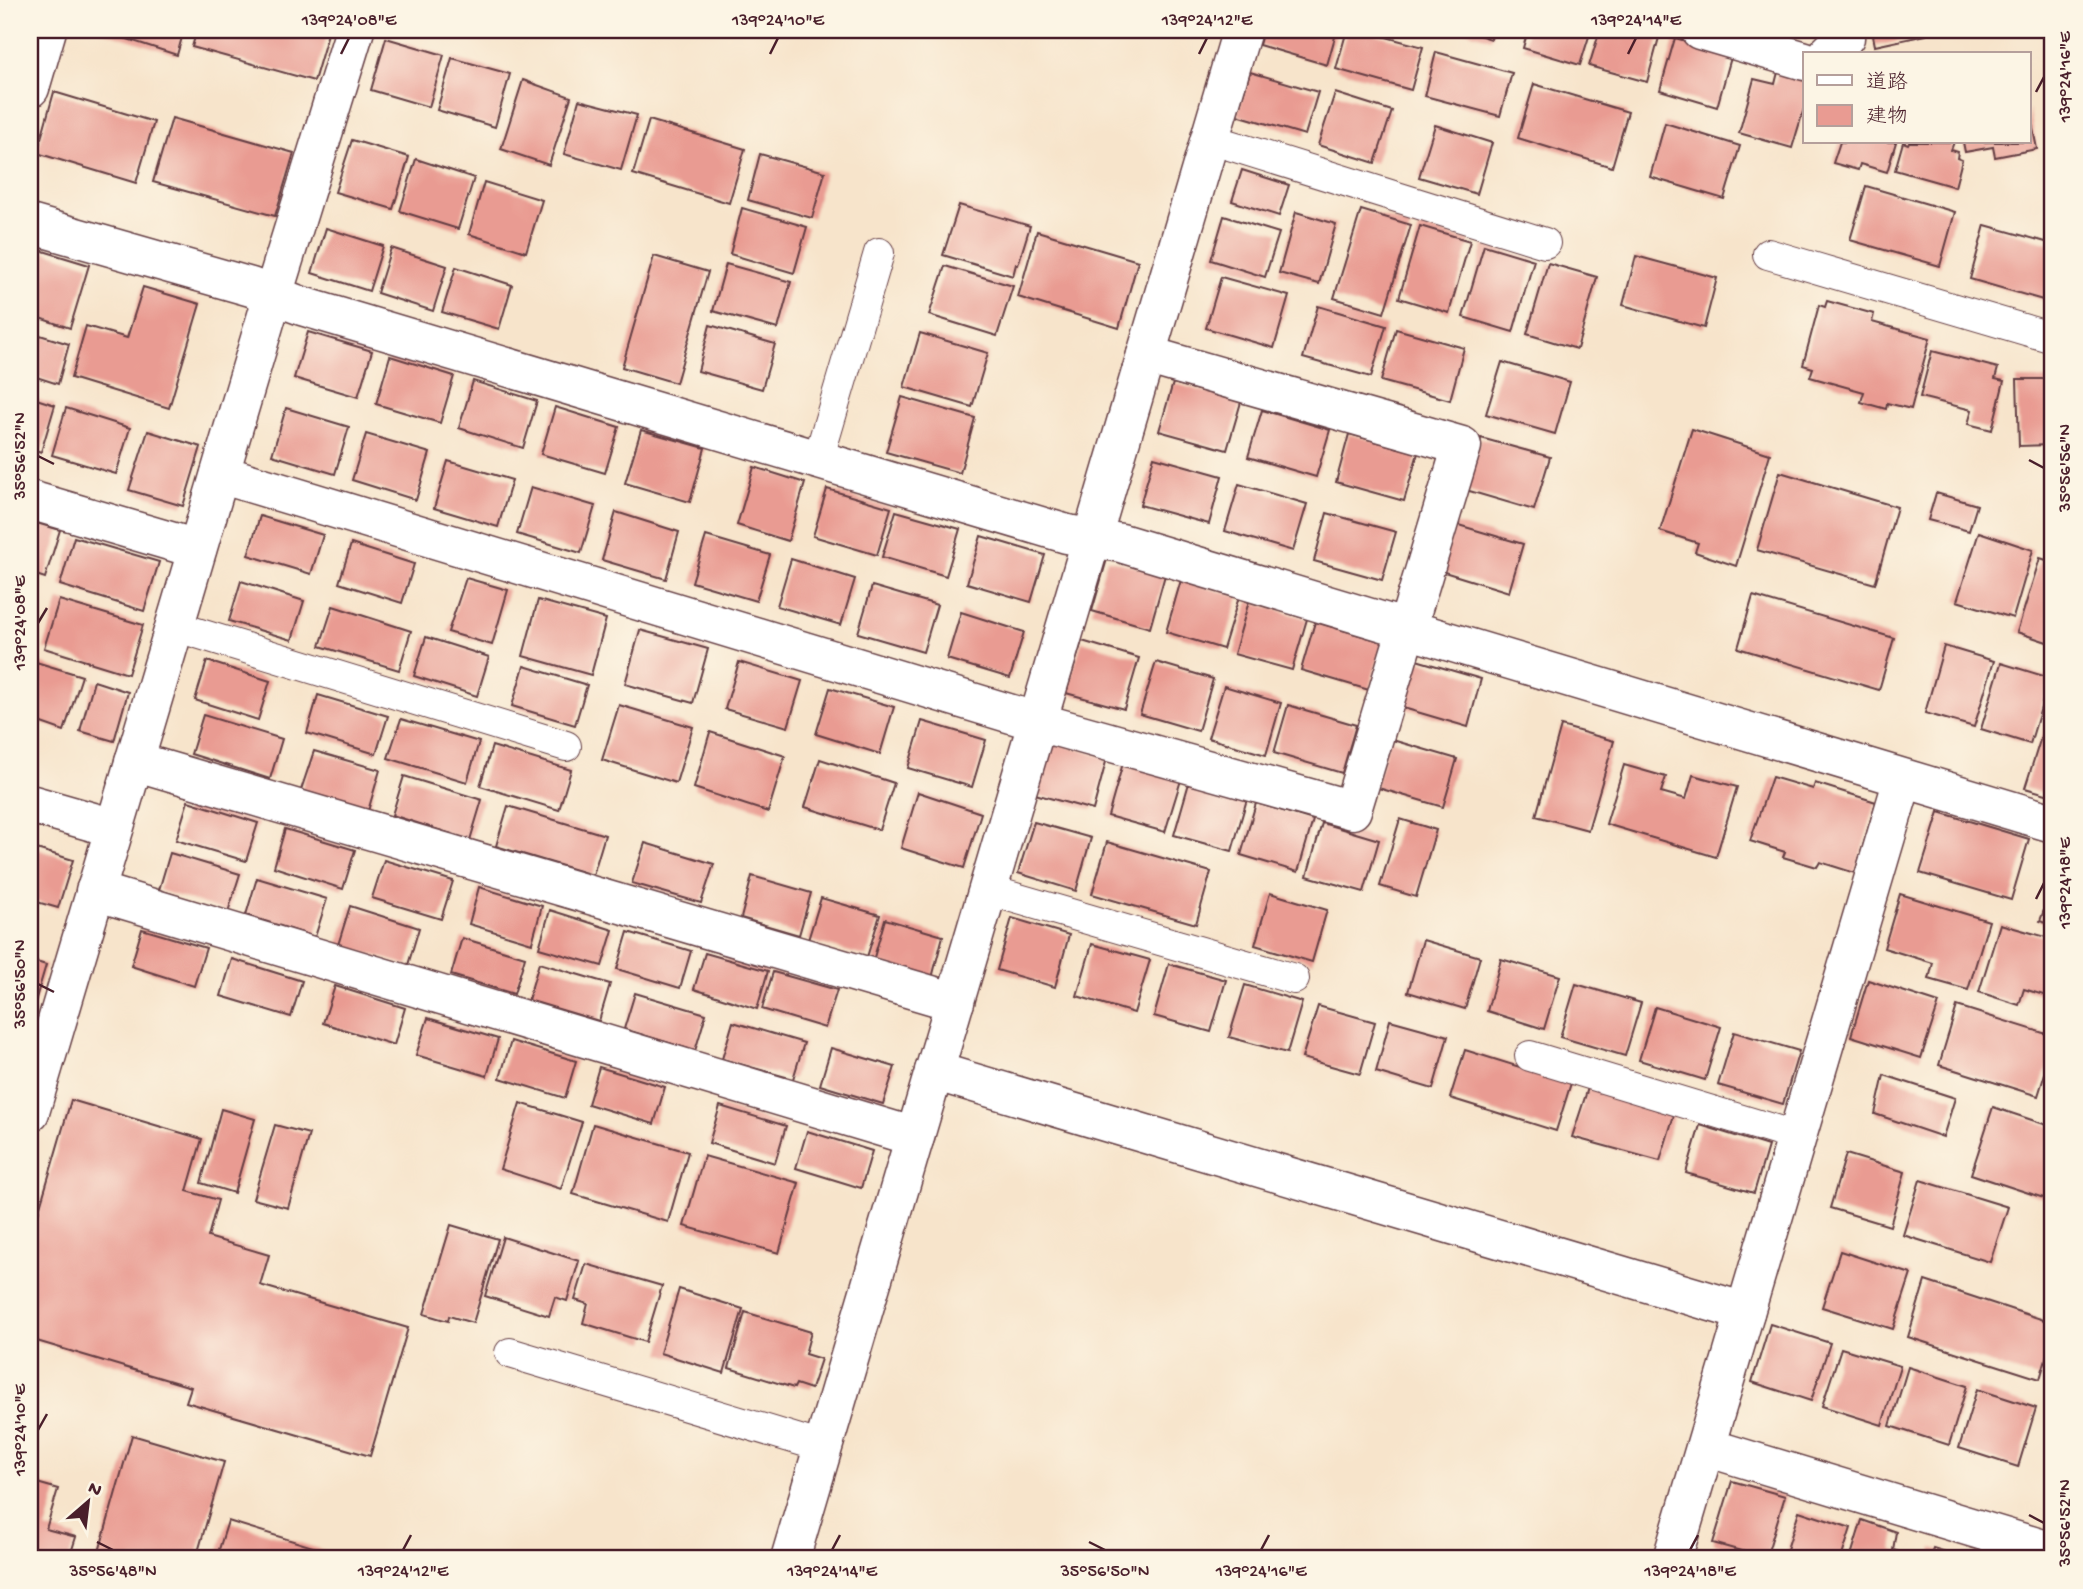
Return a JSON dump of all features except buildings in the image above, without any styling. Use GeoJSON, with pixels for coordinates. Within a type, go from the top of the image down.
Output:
{"type":"FeatureCollection","features":[{"type":"Feature","properties":{"kind":"street"},"geometry":{"type":"LineString","coordinates":[[30,88],[47,30]]}},
{"type":"Feature","properties":{"kind":"street"},"geometry":{"type":"LineString","coordinates":[[30,1112],[273,295],[355,30]]}},
{"type":"Feature","properties":{"kind":"street"},"geometry":{"type":"LineString","coordinates":[[790,1559],[1242,30]]}},
{"type":"Feature","properties":{"kind":"street"},"geometry":{"type":"LineString","coordinates":[[1700,30],[1803,60]]}},
{"type":"Feature","properties":{"kind":"street"},"geometry":{"type":"LineString","coordinates":[[1830,52],[1844,37],[1843,30]]}},
{"type":"Feature","properties":{"kind":"street"},"geometry":{"type":"LineString","coordinates":[[30,224],[1067,534],[1121,543],[2053,823]]}},
{"type":"Feature","properties":{"kind":"street"},"geometry":{"type":"LineString","coordinates":[[220,474],[1038,722],[1352,810],[1462,446],[1146,355]]}},
{"type":"Feature","properties":{"kind":"street"},"geometry":{"type":"LineString","coordinates":[[30,500],[197,549]]}},
{"type":"Feature","properties":{"kind":"street"},"geometry":{"type":"LineString","coordinates":[[134,761],[955,1002]]}},
{"type":"Feature","properties":{"kind":"street"},"geometry":{"type":"LineString","coordinates":[[1672,1559],[1903,779]]}},
{"type":"Feature","properties":{"kind":"street"},"geometry":{"type":"LineString","coordinates":[[30,804],[114,828]]}},
{"type":"Feature","properties":{"kind":"street"},"geometry":{"type":"LineString","coordinates":[[95,891],[915,1138]]}},
{"type":"Feature","properties":{"kind":"street"},"geometry":{"type":"LineString","coordinates":[[934,1071],[1745,1312]]}},
{"type":"Feature","properties":{"kind":"street"},"geometry":{"type":"LineString","coordinates":[[1706,1447],[2053,1552]]}},
{"type":"Feature","properties":{"kind":"lane"},"geometry":{"type":"LineString","coordinates":[[1210,139],[1545,243]]}},
{"type":"Feature","properties":{"kind":"lane"},"geometry":{"type":"LineString","coordinates":[[817,460],[879,253]]}},
{"type":"Feature","properties":{"kind":"lane"},"geometry":{"type":"LineString","coordinates":[[1768,254],[2053,338]]}},
{"type":"Feature","properties":{"kind":"lane"},"geometry":{"type":"LineString","coordinates":[[174,626],[566,746]]}},
{"type":"Feature","properties":{"kind":"lane"},"geometry":{"type":"LineString","coordinates":[[988,890],[1294,979]]}},
{"type":"Feature","properties":{"kind":"lane"},"geometry":{"type":"LineString","coordinates":[[1530,1056],[1798,1137]]}},
{"type":"Feature","properties":{"kind":"lane"},"geometry":{"type":"LineString","coordinates":[[510,1353],[823,1447]]}}]}
